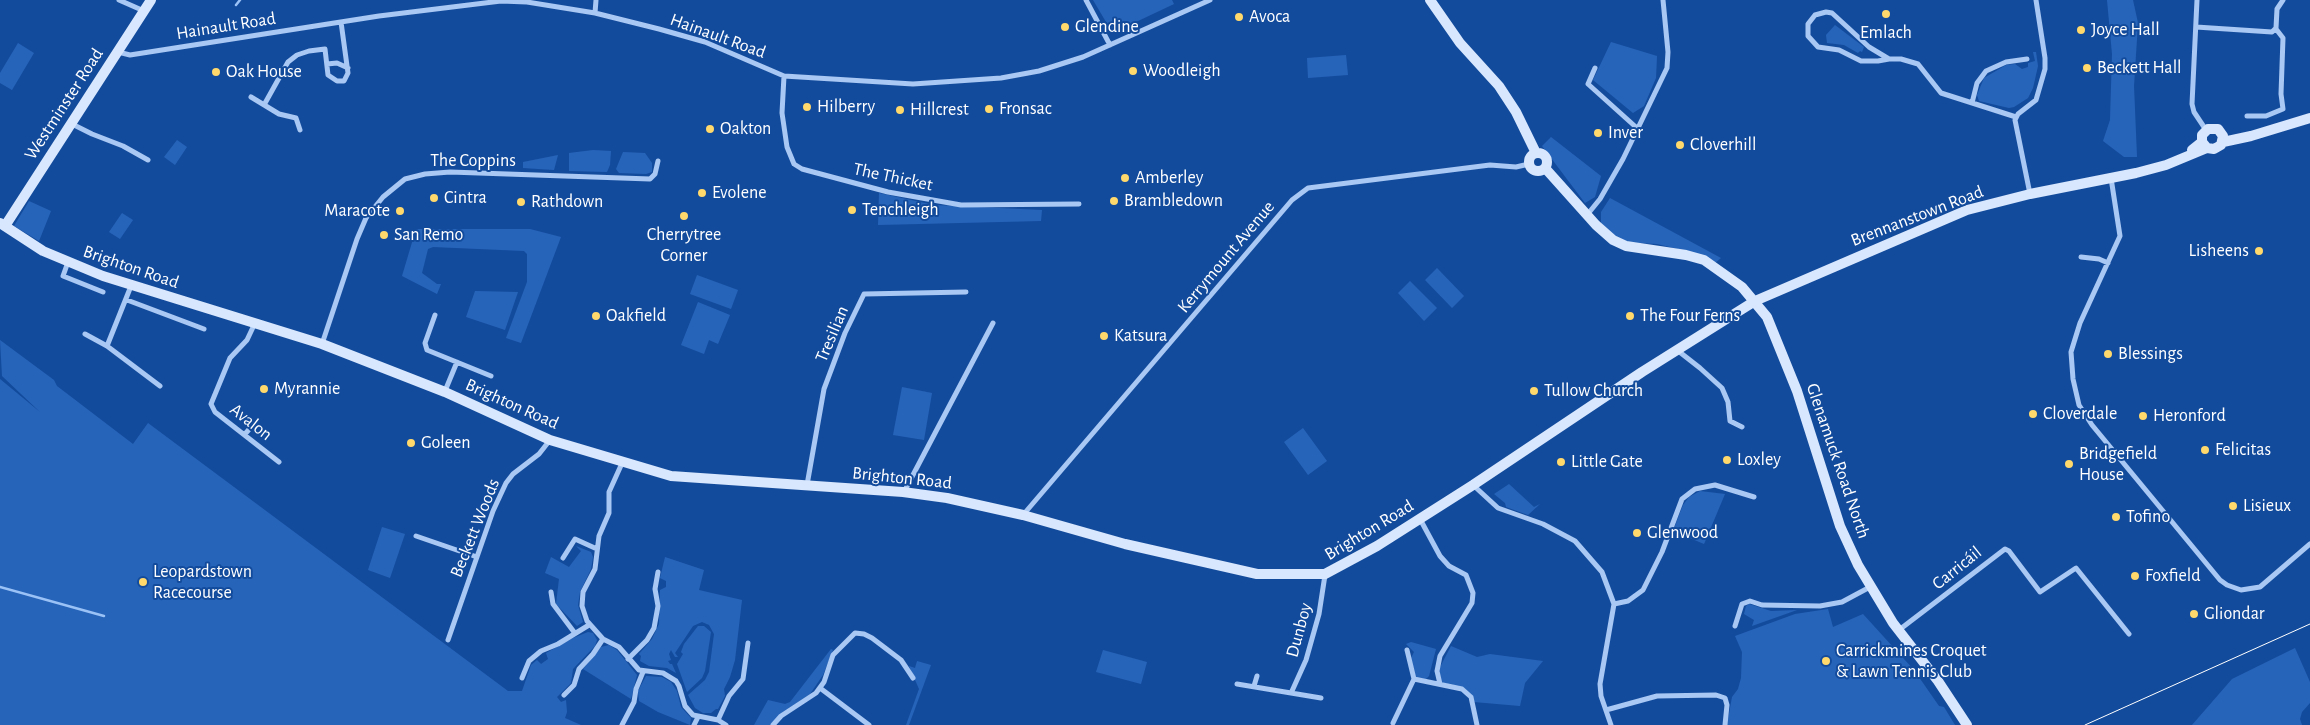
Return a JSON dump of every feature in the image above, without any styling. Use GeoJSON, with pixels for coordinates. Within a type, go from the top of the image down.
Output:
{"type":"FeatureCollection","features":[{"type":"Feature","properties":{"kind":"street"},"geometry":{"type":"LineString","coordinates":[[119,0],[144,11]]}},
{"type":"Feature","properties":{"kind":"street","name":"Westminster Road"},"geometry":{"type":"LineString","coordinates":[[2,227],[151,0]]}},
{"type":"Feature","properties":{"kind":"street","name":"Hainault Road"},"geometry":{"type":"LineString","coordinates":[[118,52],[130,55],[340,22],[501,0],[527,2],[595,13],[705,42],[784,76],[913,84],[967,82],[1039,71],[1075,60],[1210,0]]}},
{"type":"Feature","properties":{"kind":"street"},"geometry":{"type":"LineString","coordinates":[[595,13],[596,0]]}},
{"type":"Feature","properties":{"kind":"street"},"geometry":{"type":"LineString","coordinates":[[1086,0],[1110,45]]}},
{"type":"Feature","properties":{"kind":"street"},"geometry":{"type":"LineString","coordinates":[[1430,0],[1460,43],[1503,92],[1516,112],[1536,153]]}},
{"type":"Feature","properties":{"kind":"street"},"geometry":{"type":"LineString","coordinates":[[1587,215],[1600,199],[1668,68],[1663,0]]}},
{"type":"Feature","properties":{"kind":"street"},"geometry":{"type":"LineString","coordinates":[[2016,117],[2036,100],[2045,68],[2036,0]]}},
{"type":"Feature","properties":{"kind":"street"},"geometry":{"type":"LineString","coordinates":[[2197,0],[2192,104],[2194,112],[2206,130],[2202,136],[2205,145]]}},
{"type":"Feature","properties":{"kind":"street"},"geometry":{"type":"LineString","coordinates":[[2247,116],[2257,118],[2279,112],[2283,107],[2281,94],[2283,38],[2276,29],[2277,9],[2284,0]]}},
{"type":"Feature","properties":{"kind":"street"},"geometry":{"type":"LineString","coordinates":[[1889,59],[1869,47],[1832,13],[1826,12],[1815,15],[1808,24],[1808,36],[1818,48],[1838,50],[1861,61],[1902,59],[1918,64],[1941,93],[2016,117]]}},
{"type":"Feature","properties":{"kind":"street"},"geometry":{"type":"LineString","coordinates":[[264,105],[288,62],[297,55],[325,50],[328,75],[337,81],[344,81],[348,68],[340,22]]}},
{"type":"Feature","properties":{"kind":"street"},"geometry":{"type":"LineString","coordinates":[[2196,27],[2268,33],[2276,29]]}},
{"type":"Feature","properties":{"kind":"street"},"geometry":{"type":"LineString","coordinates":[[1972,103],[1977,83],[1986,71],[2006,62],[2027,60]]}},
{"type":"Feature","properties":{"kind":"street"},"geometry":{"type":"LineString","coordinates":[[327,64],[337,63],[348,68]]}},
{"type":"Feature","properties":{"kind":"street"},"geometry":{"type":"LineString","coordinates":[[1595,68],[1588,84],[1590,87],[1638,128]]}},
{"type":"Feature","properties":{"kind":"street","name":"The Thicket"},"geometry":{"type":"LineString","coordinates":[[784,76],[782,113],[787,147],[794,164],[802,169],[888,192],[961,204],[1079,204]]}},
{"type":"Feature","properties":{"kind":"street"},"geometry":{"type":"LineString","coordinates":[[250,97],[279,114],[296,118],[300,130]]}},
{"type":"Feature","properties":{"kind":"street"},"geometry":{"type":"LineString","coordinates":[[2016,117],[2030,194]]}},
{"type":"Feature","properties":{"kind":"street","name":"Brennanstown Road"},"geometry":{"type":"LineString","coordinates":[[2222,138],[2251,136],[2310,118]]}},
{"type":"Feature","properties":{"kind":"street"},"geometry":{"type":"LineString","coordinates":[[70,123],[123,146],[148,160]]}},
{"type":"Feature","properties":{"kind":"street","name":"Brennanstown Road"},"geometry":{"type":"LineString","coordinates":[[2206,130],[2215,128],[2222,138]]}},
{"type":"Feature","properties":{"kind":"street","name":"Brennanstown Road"},"geometry":{"type":"LineString","coordinates":[[1755,302],[1959,213],[2030,194],[2158,168],[2205,145],[2217,148],[2222,138]]}},
{"type":"Feature","properties":{"kind":"street"},"geometry":{"type":"LineString","coordinates":[[1536,153],[1542,154],[1546,158],[1545,168],[1535,170],[1529,164],[1530,158],[1536,153]]}},
{"type":"Feature","properties":{"kind":"street","name":"The Coppins"},"geometry":{"type":"LineString","coordinates":[[322,344],[357,239],[366,218],[383,197],[405,179],[425,174],[450,172],[650,179],[655,174],[658,161]]}},
{"type":"Feature","properties":{"kind":"street","name":"Kerrymount Avenue"},"geometry":{"type":"LineString","coordinates":[[1023,516],[1292,200],[1308,188],[1490,165],[1516,167],[1529,164]]}},
{"type":"Feature","properties":{"kind":"street","name":"Glenamuck Road North"},"geometry":{"type":"LineString","coordinates":[[1545,168],[1587,215],[1613,240],[1626,246],[1686,255],[1704,260],[1742,287],[1767,317],[1785,358],[1840,526],[1870,587],[1899,630],[1938,681],[1967,725]]}},
{"type":"Feature","properties":{"kind":"street"},"geometry":{"type":"LineString","coordinates":[[2111,177],[2120,236],[2080,323],[2071,352],[2073,379],[2079,405],[2092,425],[2220,580],[2227,585],[2241,590],[2260,587],[2310,544]]}},
{"type":"Feature","properties":{"kind":"street","name":"Brighton Road"},"geometry":{"type":"LineString","coordinates":[[2,227],[44,251],[68,262],[131,286],[322,344],[445,392],[550,440],[671,476],[903,492],[947,498],[1023,516],[1125,544],[1257,574],[1325,574],[1377,546],[1734,313],[1755,302]]}},
{"type":"Feature","properties":{"kind":"street"},"geometry":{"type":"LineString","coordinates":[[2081,257],[2099,259],[2108,263]]}},
{"type":"Feature","properties":{"kind":"street"},"geometry":{"type":"LineString","coordinates":[[68,262],[63,276],[103,292]]}},
{"type":"Feature","properties":{"kind":"street"},"geometry":{"type":"LineString","coordinates":[[107,346],[131,286]]}},
{"type":"Feature","properties":{"kind":"street","name":"Tresilian"},"geometry":{"type":"LineString","coordinates":[[807,485],[824,389],[845,333],[864,294],[966,292]]}},
{"type":"Feature","properties":{"kind":"street"},"geometry":{"type":"LineString","coordinates":[[127,300],[204,329]]}},
{"type":"Feature","properties":{"kind":"street"},"geometry":{"type":"LineString","coordinates":[[435,315],[425,343],[427,350],[491,376]]}},
{"type":"Feature","properties":{"kind":"street","name":"Avalon"},"geometry":{"type":"LineString","coordinates":[[255,323],[247,340],[230,358],[212,400],[215,412],[279,462]]}},
{"type":"Feature","properties":{"kind":"street"},"geometry":{"type":"LineString","coordinates":[[903,492],[993,323]]}},
{"type":"Feature","properties":{"kind":"street"},"geometry":{"type":"LineString","coordinates":[[85,334],[107,346],[160,386]]}},
{"type":"Feature","properties":{"kind":"street"},"geometry":{"type":"LineString","coordinates":[[1677,350],[1722,388],[1728,402],[1730,421],[1742,426]]}},
{"type":"Feature","properties":{"kind":"street"},"geometry":{"type":"LineString","coordinates":[[445,392],[457,362]]}},
{"type":"Feature","properties":{"kind":"street"},"geometry":{"type":"LineString","coordinates":[[153,380],[158,375]]}},
{"type":"Feature","properties":{"kind":"street"},"geometry":{"type":"LineString","coordinates":[[245,434],[252,426]]}},
{"type":"Feature","properties":{"kind":"street","name":"Beckett Woods"},"geometry":{"type":"LineString","coordinates":[[448,640],[477,557],[506,483],[513,474],[539,454],[550,440]]}},
{"type":"Feature","properties":{"kind":"street"},"geometry":{"type":"LineString","coordinates":[[623,461],[609,492],[608,513],[599,536],[595,569],[586,583],[582,600],[589,625],[603,639],[619,647],[628,659],[643,672],[662,673],[676,681],[684,706],[688,712],[698,718],[718,720],[726,725]]}},
{"type":"Feature","properties":{"kind":"street"},"geometry":{"type":"LineString","coordinates":[[1473,485],[1498,508],[1508,514],[1543,524],[1575,541],[1602,572],[1614,604],[1600,684],[1611,725]]}},
{"type":"Feature","properties":{"kind":"street"},"geometry":{"type":"LineString","coordinates":[[1614,604],[1628,601],[1643,590],[1662,552],[1682,499],[1695,489],[1715,485],[1754,497]]}},
{"type":"Feature","properties":{"kind":"street"},"geometry":{"type":"LineString","coordinates":[[1420,519],[1440,556],[1449,566],[1466,575],[1473,593],[1472,603],[1440,656],[1437,671],[1440,684]]}},
{"type":"Feature","properties":{"kind":"street"},"geometry":{"type":"LineString","coordinates":[[416,536],[477,557]]}},
{"type":"Feature","properties":{"kind":"street"},"geometry":{"type":"LineString","coordinates":[[563,558],[575,539],[597,549]]}},
{"type":"Feature","properties":{"kind":"street","name":"Carricáil"},"geometry":{"type":"LineString","coordinates":[[1899,630],[2005,549],[2009,551],[2040,592],[2076,568],[2129,634]]}},
{"type":"Feature","properties":{"kind":"street"},"geometry":{"type":"LineString","coordinates":[[628,659],[647,640],[654,628],[658,606],[655,589],[658,572]]}},
{"type":"Feature","properties":{"kind":"street","name":"Dunboy"},"geometry":{"type":"LineString","coordinates":[[1292,691],[1306,660],[1319,614],[1325,574]]}},
{"type":"Feature","properties":{"kind":"street"},"geometry":{"type":"LineString","coordinates":[[1735,626],[1742,604],[1750,601],[1762,605],[1820,606],[1842,602],[1870,587]]}},
{"type":"Feature","properties":{"kind":"street"},"geometry":{"type":"LineString","coordinates":[[551,592],[553,604],[574,632]]}},
{"type":"Feature","properties":{"kind":"street"},"geometry":{"type":"LineString","coordinates":[[522,678],[532,658],[540,651],[558,644],[574,632],[589,625]]}},
{"type":"Feature","properties":{"kind":"street"},"geometry":{"type":"LineString","coordinates":[[773,725],[781,716],[808,700],[820,688],[828,674],[834,655],[855,633],[864,634],[872,638],[901,660],[912,678]]}},
{"type":"Feature","properties":{"kind":"street"},"geometry":{"type":"LineString","coordinates":[[564,694],[574,685],[579,668],[593,654],[603,639]]}},
{"type":"Feature","properties":{"kind":"street"},"geometry":{"type":"LineString","coordinates":[[718,720],[730,696],[743,678],[748,644]]}},
{"type":"Feature","properties":{"kind":"street"},"geometry":{"type":"LineString","coordinates":[[1393,723],[1414,679],[1407,650]]}},
{"type":"Feature","properties":{"kind":"street"},"geometry":{"type":"LineString","coordinates":[[622,725],[634,702],[636,689],[643,672]]}},
{"type":"Feature","properties":{"kind":"street"},"geometry":{"type":"LineString","coordinates":[[1254,686],[1257,676]]}},
{"type":"Feature","properties":{"kind":"street"},"geometry":{"type":"LineString","coordinates":[[1414,679],[1462,689],[1471,696],[1477,725]]}},
{"type":"Feature","properties":{"kind":"street"},"geometry":{"type":"LineString","coordinates":[[1237,684],[1292,691],[1321,698]]}},
{"type":"Feature","properties":{"kind":"street"},"geometry":{"type":"LineString","coordinates":[[820,688],[869,725]]}},
{"type":"Feature","properties":{"kind":"street"},"geometry":{"type":"LineString","coordinates":[[1606,710],[1657,696],[1716,695],[1725,698],[1727,705],[1724,725]]}},
{"type":"Feature","properties":{"kind":"street"},"geometry":{"type":"LineString","coordinates":[[694,725],[698,718]]}},
{"type":"Feature","properties":{"kind":"shaded area"},"geometry":{"type":"Polygon","coordinates":[[[1093,0],[1172,0],[1174,4],[1119,30],[1109,27],[1093,0]]]}},
{"type":"Feature","properties":{"kind":"shaded area"},"geometry":{"type":"Polygon","coordinates":[[[2107,0],[2133,0],[2138,23],[2134,86],[2137,157],[2124,157],[2103,141],[2110,120],[2112,54],[2107,0]]]}},
{"type":"Feature","properties":{"kind":"shaded area"},"geometry":{"type":"Polygon","coordinates":[[[1835,25],[1864,47],[1862,52],[1858,53],[1844,45],[1827,43],[1826,35],[1835,25]]]}},
{"type":"Feature","properties":{"kind":"shaded area"},"geometry":{"type":"Polygon","coordinates":[[[1611,42],[1657,56],[1656,78],[1644,106],[1633,113],[1593,80],[1611,42]]]}},
{"type":"Feature","properties":{"kind":"shaded area"},"geometry":{"type":"Polygon","coordinates":[[[18,43],[34,53],[12,90],[0,83],[0,73],[18,43]]]}},
{"type":"Feature","properties":{"kind":"shaded area"},"geometry":{"type":"Polygon","coordinates":[[[2033,52],[2036,52],[2038,66],[2033,88],[2028,98],[2009,108],[1979,101],[1977,95],[1984,78],[2006,65],[2015,64],[2022,69],[2028,67],[2028,63],[2035,61],[2033,52]]]}},
{"type":"Feature","properties":{"kind":"shaded area"},"geometry":{"type":"Polygon","coordinates":[[[1346,55],[1348,75],[1308,78],[1307,58],[1346,55]]]}},
{"type":"Feature","properties":{"kind":"shaded area"},"geometry":{"type":"Polygon","coordinates":[[[1551,137],[1601,176],[1595,197],[1585,203],[1542,146],[1551,137]]]}},
{"type":"Feature","properties":{"kind":"shaded area"},"geometry":{"type":"Polygon","coordinates":[[[177,140],[187,147],[175,165],[164,157],[177,140]]]}},
{"type":"Feature","properties":{"kind":"shaded area"},"geometry":{"type":"Polygon","coordinates":[[[593,150],[611,151],[610,165],[607,172],[569,171],[569,153],[593,150]]]}},
{"type":"Feature","properties":{"kind":"shaded area"},"geometry":{"type":"Polygon","coordinates":[[[623,152],[645,153],[652,163],[652,172],[646,174],[619,173],[616,169],[623,152]]]}},
{"type":"Feature","properties":{"kind":"shaded area"},"geometry":{"type":"Polygon","coordinates":[[[558,155],[554,170],[523,168],[523,162],[558,155]]]}},
{"type":"Feature","properties":{"kind":"shaded area"},"geometry":{"type":"Polygon","coordinates":[[[879,193],[934,205],[1042,210],[1041,221],[878,225],[879,193]]]}},
{"type":"Feature","properties":{"kind":"shaded area"},"geometry":{"type":"Polygon","coordinates":[[[1610,198],[1721,258],[1715,263],[1678,249],[1657,244],[1621,242],[1601,227],[1601,212],[1610,198]]]}},
{"type":"Feature","properties":{"kind":"shaded area"},"geometry":{"type":"Polygon","coordinates":[[[29,201],[51,211],[39,241],[14,226],[29,201]]]}},
{"type":"Feature","properties":{"kind":"shaded area"},"geometry":{"type":"Polygon","coordinates":[[[122,213],[133,220],[120,239],[109,232],[122,213]]]}},
{"type":"Feature","properties":{"kind":"shaded area"},"geometry":{"type":"Polygon","coordinates":[[[416,229],[530,229],[561,237],[521,343],[506,338],[527,282],[527,254],[524,251],[433,247],[428,249],[422,273],[437,284],[441,284],[437,294],[402,276],[416,229]]]}},
{"type":"Feature","properties":{"kind":"shaded area"},"geometry":{"type":"Polygon","coordinates":[[[1437,268],[1464,296],[1452,308],[1425,280],[1437,268]]]}},
{"type":"Feature","properties":{"kind":"shaded area"},"geometry":{"type":"Polygon","coordinates":[[[697,275],[738,290],[731,309],[690,294],[697,275]]]}},
{"type":"Feature","properties":{"kind":"shaded area"},"geometry":{"type":"Polygon","coordinates":[[[1410,281],[1437,308],[1424,321],[1398,293],[1410,281]]]}},
{"type":"Feature","properties":{"kind":"shaded area"},"geometry":{"type":"Polygon","coordinates":[[[475,291],[518,292],[505,330],[466,317],[475,291]]]}},
{"type":"Feature","properties":{"kind":"shaded area"},"geometry":{"type":"Polygon","coordinates":[[[698,302],[730,315],[718,344],[709,340],[704,354],[681,345],[698,302]]]}},
{"type":"Feature","properties":{"kind":"shaded area","name":"Leopardstown Racecourse"},"geometry":{"type":"Polygon","coordinates":[[[0,340],[54,380],[57,386],[133,444],[148,423],[508,691],[522,691],[531,665],[537,660],[541,664],[548,659],[546,653],[573,638],[588,632],[593,633],[597,640],[595,646],[573,669],[571,683],[557,697],[561,702],[566,700],[567,712],[565,718],[581,725],[0,725],[0,379],[40,412],[2,376],[0,340]]]}},
{"type":"Feature","properties":{"kind":"shaded area"},"geometry":{"type":"Polygon","coordinates":[[[902,387],[932,393],[924,440],[893,435],[902,387]]]}},
{"type":"Feature","properties":{"kind":"shaded area"},"geometry":{"type":"Polygon","coordinates":[[[1303,428],[1327,461],[1308,475],[1284,442],[1303,428]]]}},
{"type":"Feature","properties":{"kind":"shaded area"},"geometry":{"type":"Polygon","coordinates":[[[1509,484],[1534,507],[1540,504],[1528,515],[1506,507],[1505,503],[1494,494],[1509,484]]]}},
{"type":"Feature","properties":{"kind":"shaded area"},"geometry":{"type":"Polygon","coordinates":[[[1700,491],[1725,494],[1704,544],[1673,531],[1683,505],[1689,497],[1700,491]]]}},
{"type":"Feature","properties":{"kind":"shaded area"},"geometry":{"type":"Polygon","coordinates":[[[382,527],[405,534],[390,578],[368,570],[382,527]]]}},
{"type":"Feature","properties":{"kind":"shaded area"},"geometry":{"type":"Polygon","coordinates":[[[576,546],[591,552],[593,557],[591,569],[580,592],[578,605],[583,622],[577,626],[556,604],[559,579],[545,573],[551,557],[569,567],[581,551],[576,546]]]}},
{"type":"Feature","properties":{"kind":"shaded area"},"geometry":{"type":"Polygon","coordinates":[[[665,557],[704,570],[699,590],[742,600],[735,660],[724,689],[725,696],[718,709],[711,713],[703,713],[695,708],[688,695],[705,680],[709,672],[714,634],[709,625],[702,622],[693,626],[675,653],[678,657],[675,657],[671,650],[669,654],[671,660],[668,661],[672,664],[676,673],[667,668],[649,666],[640,661],[641,656],[639,654],[652,639],[659,624],[660,590],[666,587],[666,581],[660,578],[665,557]]]}},
{"type":"Feature","properties":{"kind":"shaded area"},"geometry":{"type":"Polygon","coordinates":[[[1749,604],[1771,611],[1797,610],[1752,626],[1754,620],[1744,614],[1746,606],[1749,604]]]}},
{"type":"Feature","properties":{"kind":"shaded area","name":"Carrickmines Croquet & Lawn Tennis Club"},"geometry":{"type":"Polygon","coordinates":[[[1828,609],[1833,627],[1863,614],[1914,670],[1939,706],[1944,707],[1955,725],[1727,725],[1732,697],[1738,689],[1741,678],[1742,652],[1735,636],[1795,614],[1828,609]]]}},
{"type":"Feature","properties":{"kind":"shaded area"},"geometry":{"type":"Polygon","coordinates":[[[698,626],[704,626],[711,632],[705,671],[702,678],[687,692],[677,664],[683,654],[681,652],[684,644],[698,626]]]}},
{"type":"Feature","properties":{"kind":"shaded area"},"geometry":{"type":"Polygon","coordinates":[[[1411,642],[1436,649],[1429,676],[1422,683],[1416,680],[1411,658],[1414,652],[1406,644],[1411,642]]]}},
{"type":"Feature","properties":{"kind":"shaded area"},"geometry":{"type":"Polygon","coordinates":[[[609,645],[617,650],[637,675],[631,699],[583,669],[601,647],[609,645]]]}},
{"type":"Feature","properties":{"kind":"shaded area"},"geometry":{"type":"Polygon","coordinates":[[[1451,646],[1477,657],[1490,654],[1543,661],[1525,683],[1520,706],[1474,702],[1471,695],[1441,683],[1439,669],[1451,646]]]}},
{"type":"Feature","properties":{"kind":"shaded area"},"geometry":{"type":"Polygon","coordinates":[[[2295,648],[2310,682],[2310,703],[2302,712],[2300,719],[2302,725],[2192,725],[2232,679],[2295,648]]]}},
{"type":"Feature","properties":{"kind":"shaded area"},"geometry":{"type":"Polygon","coordinates":[[[831,649],[833,650],[823,675],[810,694],[783,712],[770,725],[754,725],[768,700],[785,704],[790,702],[831,649]]]}},
{"type":"Feature","properties":{"kind":"shaded area"},"geometry":{"type":"Polygon","coordinates":[[[1103,650],[1147,662],[1141,684],[1096,672],[1103,650]]]}},
{"type":"Feature","properties":{"kind":"shaded area"},"geometry":{"type":"Polygon","coordinates":[[[917,661],[931,665],[909,725],[906,725],[919,689],[909,666],[915,668],[917,661]]]}},
{"type":"Feature","properties":{"kind":"shaded area"},"geometry":{"type":"Polygon","coordinates":[[[646,676],[662,677],[671,682],[677,691],[681,707],[691,718],[690,725],[658,712],[639,701],[638,691],[646,676]]]}},
{"type":"Feature","properties":{"kind":"waterway"},"geometry":{"type":"LineString","coordinates":[[236,5],[240,0]]}},
{"type":"Feature","properties":{"kind":"waterway"},"geometry":{"type":"LineString","coordinates":[[0,587],[104,616]]}},
{"type":"Feature","properties":{"kind":"tram line"},"geometry":{"type":"LineString","coordinates":[[2085,725],[2310,624]]}},
{"type":"Feature","properties":{"kind":"place","name":"Emlach"},"geometry":{"type":"Point","coordinates":[1886,14]}},
{"type":"Feature","properties":{"kind":"place","name":"Avoca"},"geometry":{"type":"Point","coordinates":[1239,17]}},
{"type":"Feature","properties":{"kind":"place","name":"Glendine"},"geometry":{"type":"Point","coordinates":[1065,27]}},
{"type":"Feature","properties":{"kind":"place","name":"Joyce Hall"},"geometry":{"type":"Point","coordinates":[2081,30]}},
{"type":"Feature","properties":{"kind":"place","name":"Beckett Hall"},"geometry":{"type":"Point","coordinates":[2087,68]}},
{"type":"Feature","properties":{"kind":"place","name":"Woodleigh"},"geometry":{"type":"Point","coordinates":[1133,71]}},
{"type":"Feature","properties":{"kind":"place","name":"Oak House"},"geometry":{"type":"Point","coordinates":[216,72]}},
{"type":"Feature","properties":{"kind":"place","name":"Hilberry"},"geometry":{"type":"Point","coordinates":[807,107]}},
{"type":"Feature","properties":{"kind":"place","name":"Fronsac"},"geometry":{"type":"Point","coordinates":[989,109]}},
{"type":"Feature","properties":{"kind":"place","name":"Hillcrest"},"geometry":{"type":"Point","coordinates":[900,110]}},
{"type":"Feature","properties":{"kind":"place","name":"Oakton"},"geometry":{"type":"Point","coordinates":[710,129]}},
{"type":"Feature","properties":{"kind":"place","name":"Inver"},"geometry":{"type":"Point","coordinates":[1598,133]}},
{"type":"Feature","properties":{"kind":"place","name":"Cloverhill"},"geometry":{"type":"Point","coordinates":[1680,145]}},
{"type":"Feature","properties":{"kind":"place","name":"Amberley"},"geometry":{"type":"Point","coordinates":[1125,178]}},
{"type":"Feature","properties":{"kind":"place","name":"Evolene"},"geometry":{"type":"Point","coordinates":[702,193]}},
{"type":"Feature","properties":{"kind":"place","name":"Cintra"},"geometry":{"type":"Point","coordinates":[434,198]}},
{"type":"Feature","properties":{"kind":"place","name":"Brambledown"},"geometry":{"type":"Point","coordinates":[1114,201]}},
{"type":"Feature","properties":{"kind":"place","name":"Rathdown"},"geometry":{"type":"Point","coordinates":[521,202]}},
{"type":"Feature","properties":{"kind":"place","name":"Tenchleigh"},"geometry":{"type":"Point","coordinates":[852,210]}},
{"type":"Feature","properties":{"kind":"place","name":"Maracote"},"geometry":{"type":"Point","coordinates":[400,211]}},
{"type":"Feature","properties":{"kind":"place","name":"Cherrytree Corner"},"geometry":{"type":"Point","coordinates":[684,216]}},
{"type":"Feature","properties":{"kind":"place","name":"San Remo"},"geometry":{"type":"Point","coordinates":[384,235]}},
{"type":"Feature","properties":{"kind":"place","name":"Lisheens"},"geometry":{"type":"Point","coordinates":[2259,251]}},
{"type":"Feature","properties":{"kind":"place","name":"Oakfield"},"geometry":{"type":"Point","coordinates":[596,316]}},
{"type":"Feature","properties":{"kind":"place","name":"The Four Ferns"},"geometry":{"type":"Point","coordinates":[1630,316]}},
{"type":"Feature","properties":{"kind":"place","name":"Katsura"},"geometry":{"type":"Point","coordinates":[1104,336]}},
{"type":"Feature","properties":{"kind":"place","name":"Blessings"},"geometry":{"type":"Point","coordinates":[2108,354]}},
{"type":"Feature","properties":{"kind":"place","name":"Myrannie"},"geometry":{"type":"Point","coordinates":[264,389]}},
{"type":"Feature","properties":{"kind":"place","name":"Tullow Church"},"geometry":{"type":"Point","coordinates":[1534,391]}},
{"type":"Feature","properties":{"kind":"place","name":"Cloverdale"},"geometry":{"type":"Point","coordinates":[2033,414]}},
{"type":"Feature","properties":{"kind":"place","name":"Heronford"},"geometry":{"type":"Point","coordinates":[2143,416]}},
{"type":"Feature","properties":{"kind":"place","name":"Goleen"},"geometry":{"type":"Point","coordinates":[411,443]}},
{"type":"Feature","properties":{"kind":"place","name":"Felicitas"},"geometry":{"type":"Point","coordinates":[2205,450]}},
{"type":"Feature","properties":{"kind":"place","name":"Loxley"},"geometry":{"type":"Point","coordinates":[1727,460]}},
{"type":"Feature","properties":{"kind":"place","name":"Little Gate"},"geometry":{"type":"Point","coordinates":[1561,462]}},
{"type":"Feature","properties":{"kind":"place","name":"Bridgefield House"},"geometry":{"type":"Point","coordinates":[2069,464]}},
{"type":"Feature","properties":{"kind":"place","name":"Lisieux"},"geometry":{"type":"Point","coordinates":[2233,506]}},
{"type":"Feature","properties":{"kind":"place","name":"Tofino"},"geometry":{"type":"Point","coordinates":[2116,517]}},
{"type":"Feature","properties":{"kind":"place","name":"Glenwood"},"geometry":{"type":"Point","coordinates":[1637,533]}},
{"type":"Feature","properties":{"kind":"place","name":"Foxfield"},"geometry":{"type":"Point","coordinates":[2135,576]}},
{"type":"Feature","properties":{"kind":"place","name":"Leopardstown Racecourse"},"geometry":{"type":"Point","coordinates":[143,582]}},
{"type":"Feature","properties":{"kind":"place","name":"Gliondar"},"geometry":{"type":"Point","coordinates":[2194,614]}},
{"type":"Feature","properties":{"kind":"place","name":"Carrickmines Croquet & Lawn Tennis Club"},"geometry":{"type":"Point","coordinates":[1826,661]}}]}
